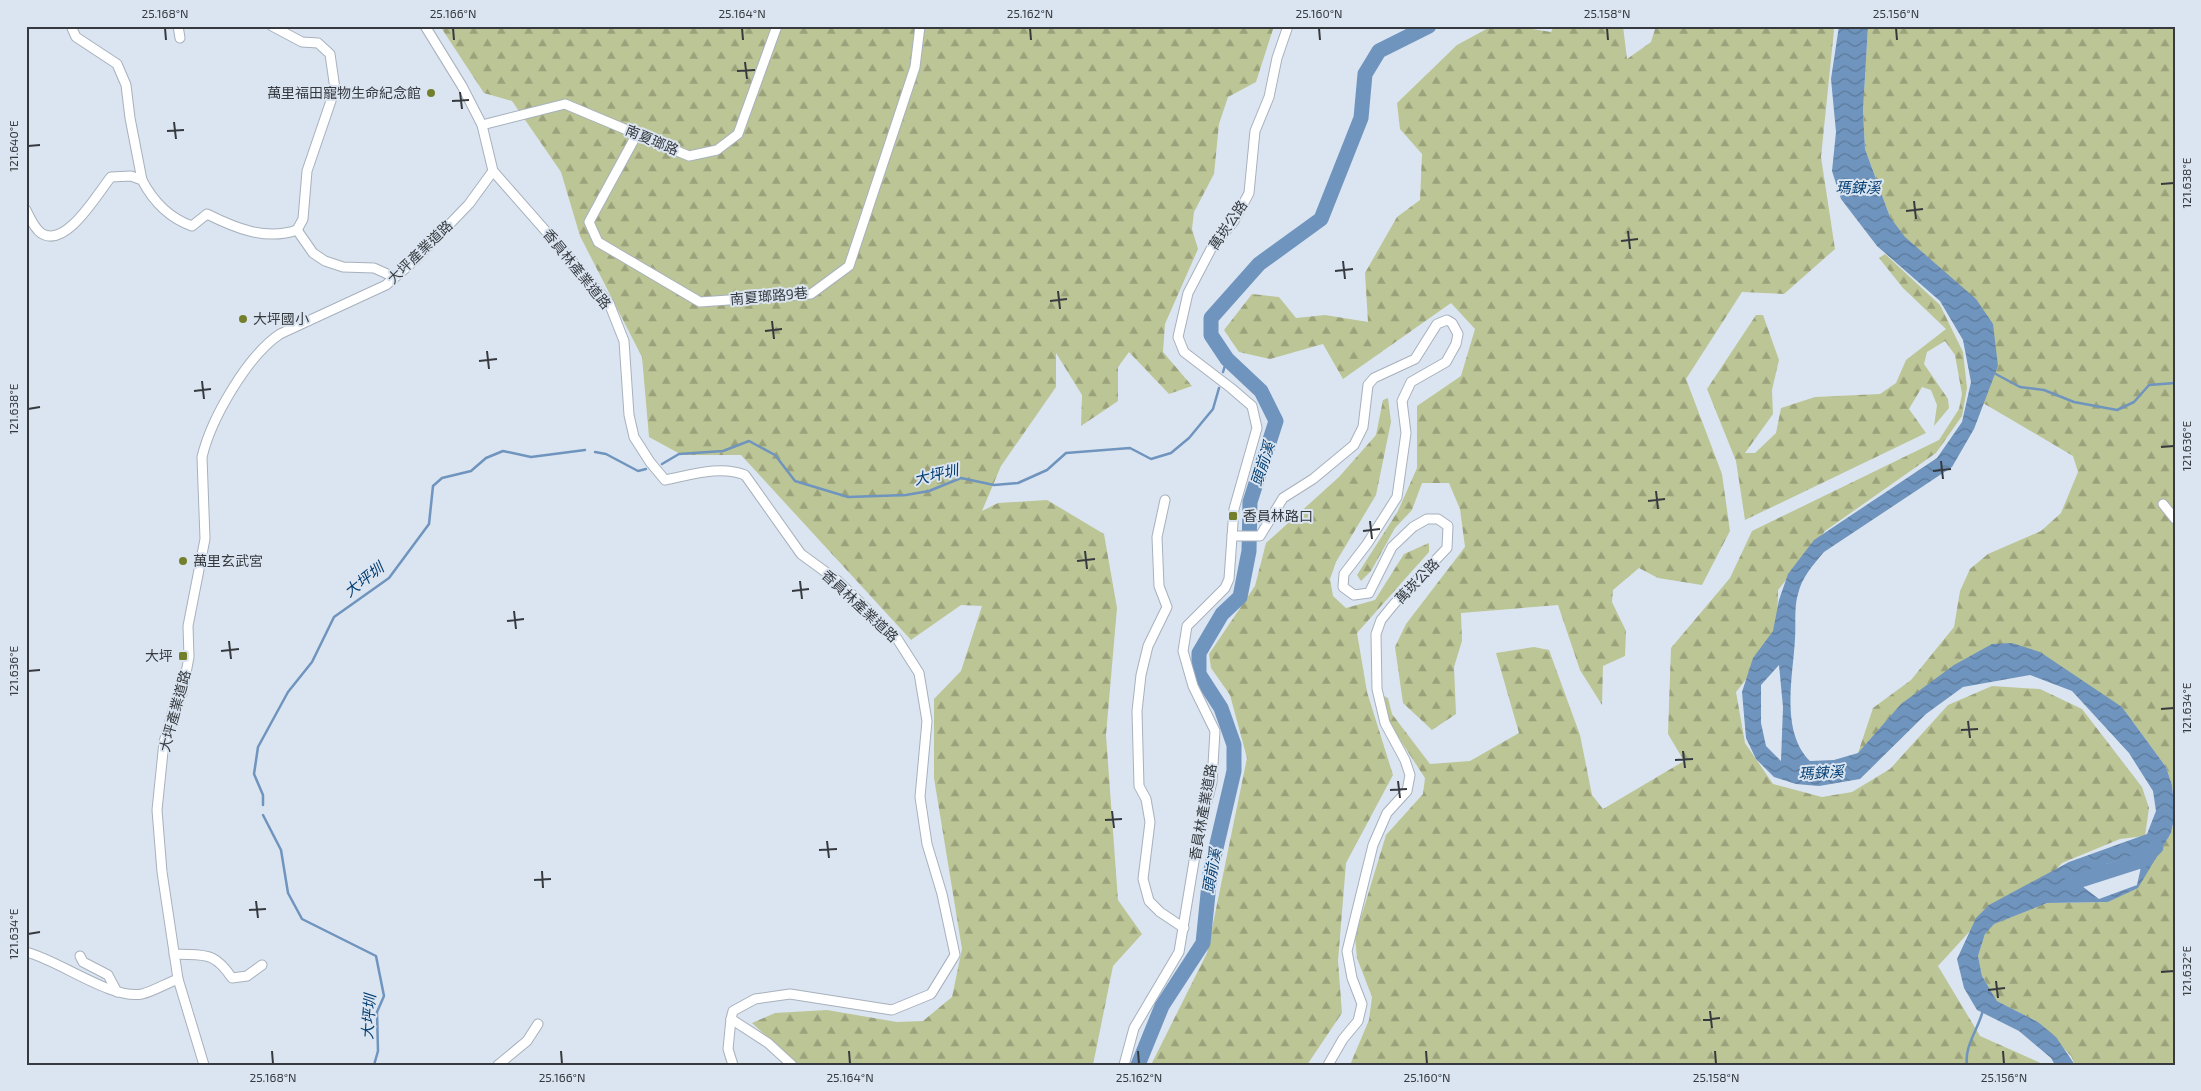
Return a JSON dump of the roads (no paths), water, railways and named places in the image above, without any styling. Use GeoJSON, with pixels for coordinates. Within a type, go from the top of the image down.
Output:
{"type":"FeatureCollection","features":[{"type":"Feature","properties":{"kind":"street"},"geometry":{"type":"LineString","coordinates":[[71,26],[76,37],[117,64],[126,85],[130,118],[142,180],[153,200],[174,218],[192,226],[207,214],[223,222],[258,233],[282,235],[297,230],[303,219],[307,171],[335,89],[330,54],[318,43],[302,42],[272,26]]}},
{"type":"Feature","properties":{"kind":"street"},"geometry":{"type":"LineString","coordinates":[[178,26],[180,38]]}},
{"type":"Feature","properties":{"kind":"street"},"geometry":{"type":"LineString","coordinates":[[425,26],[462,86],[482,126],[493,171]]}},
{"type":"Feature","properties":{"kind":"street","name":"南夏瑯路"},"geometry":{"type":"LineString","coordinates":[[482,126],[564,104],[689,156],[718,150],[738,134],[777,26]]}},
{"type":"Feature","properties":{"kind":"street","name":"南夏瑯路9巷"},"geometry":{"type":"LineString","coordinates":[[637,134],[589,222],[598,242],[700,302],[811,294],[849,266],[915,67],[920,26]]}},
{"type":"Feature","properties":{"kind":"street","name":"萬崁公路"},"geometry":{"type":"LineString","coordinates":[[1288,26],[1277,58],[1269,97],[1255,131],[1249,193],[1234,221],[1211,249],[1188,293],[1178,337],[1184,352],[1252,406],[1257,428],[1234,509],[1232,536],[1260,536],[1283,498],[1313,479],[1354,445],[1362,427],[1368,385],[1374,378],[1414,359],[1438,324],[1448,320],[1452,323],[1458,334],[1456,344],[1446,362],[1411,382],[1402,401],[1406,433],[1397,497],[1367,544],[1344,574],[1343,587],[1354,595],[1369,593],[1392,547],[1413,527],[1427,519],[1438,519],[1448,526],[1447,548],[1394,604],[1381,620],[1376,634],[1377,688],[1384,723],[1405,760],[1410,776],[1407,791],[1387,813],[1373,845],[1347,951],[1350,971],[1362,1004],[1358,1021],[1343,1039],[1328,1065]]}},
{"type":"Feature","properties":{"kind":"street","name":"香員林產業道路"},"geometry":{"type":"LineString","coordinates":[[493,171],[608,303],[624,341],[629,415],[634,437],[650,462],[665,480],[720,470],[732,470],[745,475],[801,554],[838,581],[896,638],[919,673],[927,721],[920,797],[927,844],[942,894],[955,955],[931,994],[892,1010],[790,994],[756,999],[733,1011],[731,1019]]}},
{"type":"Feature","properties":{"kind":"street","name":"大坪產業道路"},"geometry":{"type":"LineString","coordinates":[[204,1065],[178,978],[157,810],[164,742],[173,711],[182,694],[189,657],[188,626],[205,539],[202,457],[205,445],[237,384],[266,344],[280,334],[379,289],[416,259],[469,204],[493,171]]}},
{"type":"Feature","properties":{"kind":"street"},"geometry":{"type":"LineString","coordinates":[[26,210],[40,232],[46,236],[62,232],[88,211],[111,177],[131,176],[142,180]]}},
{"type":"Feature","properties":{"kind":"street"},"geometry":{"type":"LineString","coordinates":[[297,230],[313,253],[325,261],[343,267],[374,268],[394,277]]}},
{"type":"Feature","properties":{"kind":"street"},"geometry":{"type":"LineString","coordinates":[[1164,500],[1156,536],[1159,586],[1167,607],[1148,646],[1141,675],[1137,711],[1139,786],[1146,799],[1150,822],[1143,879],[1149,901],[1160,912],[1184,928]]}},
{"type":"Feature","properties":{"kind":"street"},"geometry":{"type":"LineString","coordinates":[[2163,504],[2175,519]]}},
{"type":"Feature","properties":{"kind":"street","name":"香員林產業道路"},"geometry":{"type":"LineString","coordinates":[[1124,1065],[1134,1028],[1179,952],[1184,928],[1198,837],[1212,782],[1215,731],[1194,686],[1183,651],[1187,626],[1225,588],[1229,579],[1232,536]]}},
{"type":"Feature","properties":{"kind":"street"},"geometry":{"type":"LineString","coordinates":[[26,952],[42,956],[117,992],[142,994],[178,978]]}},
{"type":"Feature","properties":{"kind":"street"},"geometry":{"type":"LineString","coordinates":[[174,954],[212,956],[222,964],[232,978],[247,976],[262,965]]}},
{"type":"Feature","properties":{"kind":"street"},"geometry":{"type":"LineString","coordinates":[[80,956],[84,962],[108,975],[117,992]]}},
{"type":"Feature","properties":{"kind":"street"},"geometry":{"type":"LineString","coordinates":[[733,1065],[728,1049],[731,1019],[768,1043],[792,1065]]}},
{"type":"Feature","properties":{"kind":"street"},"geometry":{"type":"LineString","coordinates":[[498,1065],[527,1041],[538,1024]]}},
{"type":"Feature","properties":{"kind":"water","name":"瑪鋉溪"},"geometry":{"type":"Polygon","coordinates":[[[1839,26],[1868,26],[1863,111],[1865,149],[1890,217],[1905,237],[1976,299],[1993,324],[1998,366],[1974,429],[1952,467],[1824,552],[1805,577],[1797,599],[1791,686],[1790,703],[1795,735],[1801,749],[1810,761],[1834,760],[1858,753],[1901,704],[1954,665],[1992,644],[2012,643],[2040,652],[2122,707],[2166,767],[2172,785],[2175,815],[2171,833],[2138,888],[2108,902],[2047,903],[1994,924],[1985,934],[1978,956],[1982,976],[1997,1001],[2038,1022],[2056,1037],[2075,1065],[2055,1065],[2051,1058],[2019,1031],[1977,1010],[1964,988],[1957,959],[1976,918],[1989,905],[2069,862],[2147,834],[2156,811],[2153,791],[2129,753],[2072,691],[2030,675],[1963,687],[1926,714],[1860,779],[1819,786],[1796,784],[1774,777],[1756,759],[1746,738],[1742,692],[1753,658],[1773,631],[1779,600],[1788,574],[1814,540],[1937,458],[1962,422],[1971,382],[1963,340],[1940,301],[1877,246],[1841,199],[1832,171],[1836,132],[1831,79],[1839,26]],[[1779,665],[1761,685],[1761,723],[1766,746],[1781,761],[1783,707],[1779,665]],[[2144,853],[2106,864],[2078,883],[2099,899],[2137,885],[2144,853]]]}},
{"type":"Feature","properties":{"kind":"waterway","name":"頭前溪"},"geometry":{"type":"LineString","coordinates":[[1138,1065],[1162,1006],[1203,943],[1210,874],[1234,771],[1234,745],[1221,708],[1199,674],[1199,653],[1222,614],[1240,597],[1249,551],[1250,502],[1276,421],[1261,391],[1227,359],[1211,335],[1211,318],[1259,264],[1321,219],[1361,118],[1365,74],[1379,51],[1429,26]]}},
{"type":"Feature","properties":{"kind":"waterway","name":"大坪圳"},"geometry":{"type":"LineString","coordinates":[[1223,372],[1227,359]]}},
{"type":"Feature","properties":{"kind":"waterway"},"geometry":{"type":"LineString","coordinates":[[1992,372],[2020,387],[2044,390],[2074,402],[2117,410],[2134,402],[2149,385],[2175,383]]}},
{"type":"Feature","properties":{"kind":"waterway","name":"大坪圳"},"geometry":{"type":"LineString","coordinates":[[662,464],[679,454],[723,451],[749,441],[775,455],[795,481],[848,497],[906,495],[929,491],[961,478],[994,485],[1018,483],[1047,470],[1066,453],[1130,448],[1151,459],[1171,453],[1189,438],[1213,409],[1219,388]]}},
{"type":"Feature","properties":{"kind":"waterway","name":"大坪圳"},"geometry":{"type":"LineString","coordinates":[[263,805],[263,795],[254,774],[258,747],[288,692],[312,662],[334,617],[389,578],[429,524],[433,486],[442,478],[471,471],[486,458],[503,451],[531,457],[585,450]]}},
{"type":"Feature","properties":{"kind":"waterway","name":"大坪圳"},"geometry":{"type":"LineString","coordinates":[[595,452],[606,454],[638,471],[646,469]]}},
{"type":"Feature","properties":{"kind":"waterway","name":"大坪圳"},"geometry":{"type":"LineString","coordinates":[[263,815],[281,850],[288,893],[302,919],[376,956],[384,996],[377,1012],[378,1051],[374,1065]]}},
{"type":"Feature","properties":{"kind":"waterway","name":"瑪鋉溪"},"geometry":{"type":"LineString","coordinates":[[2071,883],[2143,860],[2156,847]]}},
{"type":"Feature","properties":{"kind":"waterway"},"geometry":{"type":"LineString","coordinates":[[1967,1065],[1970,1044],[1983,1010]]}},
{"type":"Feature","properties":{"kind":"place","name":"萬里福田寵物生命紀念館"},"geometry":{"type":"Point","coordinates":[431,93]}},
{"type":"Feature","properties":{"kind":"place","name":"大坪國小"},"geometry":{"type":"Point","coordinates":[243,319]}},
{"type":"Feature","properties":{"kind":"place","name":"香員林路口"},"geometry":{"type":"Point","coordinates":[1233,516]}},
{"type":"Feature","properties":{"kind":"place","name":"萬里玄武宮"},"geometry":{"type":"Point","coordinates":[183,561]}},
{"type":"Feature","properties":{"kind":"place","name":"大坪"},"geometry":{"type":"Point","coordinates":[183,656]}}]}
